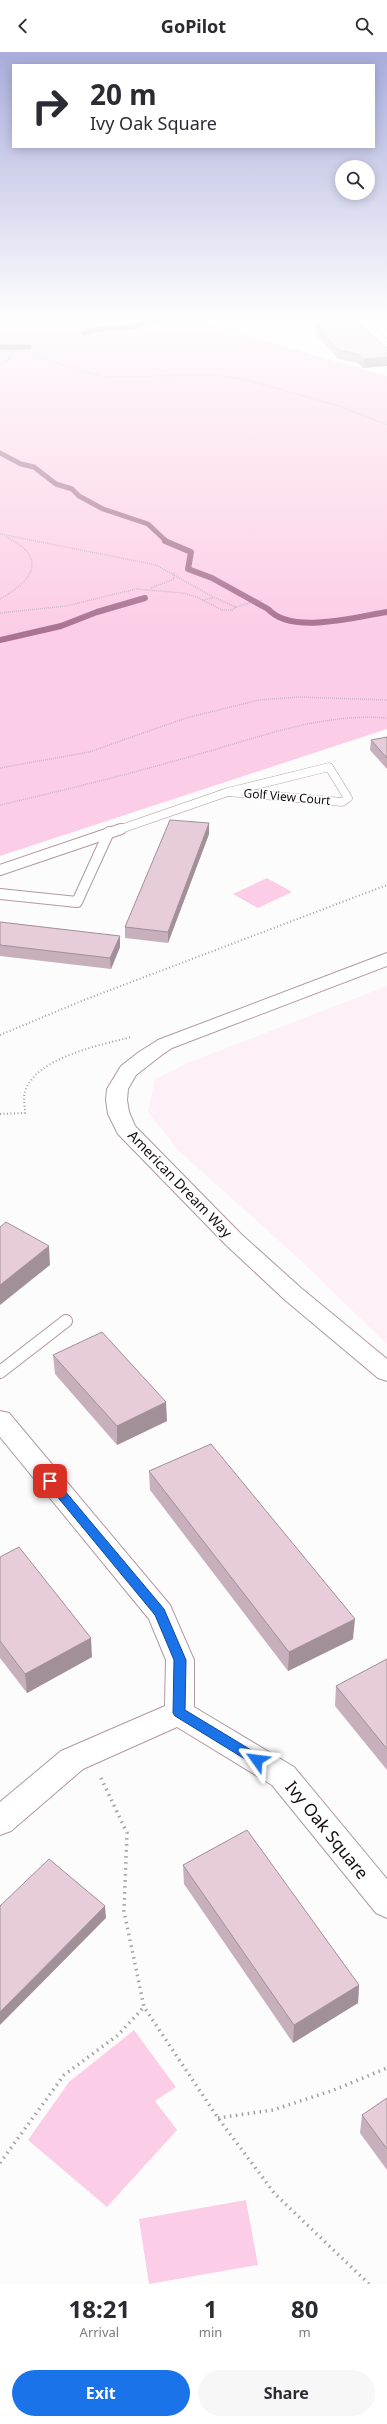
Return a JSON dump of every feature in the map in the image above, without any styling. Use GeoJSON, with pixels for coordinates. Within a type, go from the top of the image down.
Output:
{"type":"FeatureCollection","features":[{"type":"Feature","properties":{"kind":"street","name":"American Dream Way"},"geometry":{"type":"LineString","coordinates":[[387,959],[165,1044],[135,1064],[122,1079],[116,1094],[118,1112],[126,1129],[233,1239],[293,1294],[387,1372]]}},
{"type":"Feature","properties":{"kind":"street"},"geometry":{"type":"LineString","coordinates":[[0,1420],[160,1613],[180,1660],[179,1713],[72,1760],[0,1821]]}},
{"type":"Feature","properties":{"kind":"street","name":"Ivy Oak Square"},"geometry":{"type":"LineString","coordinates":[[179,1713],[283,1776],[387,1903]]}},
{"type":"Feature","properties":{"kind":"lane","name":"Golf View Court"},"geometry":{"type":"LineString","coordinates":[[0,870],[228,792],[329,767],[348,798],[342,802],[228,792]]}},
{"type":"Feature","properties":{"kind":"lane"},"geometry":{"type":"LineString","coordinates":[[0,894],[77,902],[109,832]]}},
{"type":"Feature","properties":{"kind":"lane"},"geometry":{"type":"LineString","coordinates":[[0,1372],[66,1321]]}},
{"type":"Feature","properties":{"kind":"path"},"geometry":{"type":"LineString","coordinates":[[0,534],[47,542],[89,553],[156,565],[174,573],[213,597],[236,607]]}},
{"type":"Feature","properties":{"kind":"path"},"geometry":{"type":"LineString","coordinates":[[0,534],[23,545],[31,552],[34,561],[33,570],[28,578],[16,590],[0,599]]}},
{"type":"Feature","properties":{"kind":"path"},"geometry":{"type":"LineString","coordinates":[[148,589],[168,583],[174,579],[174,573]]}},
{"type":"Feature","properties":{"kind":"path"},"geometry":{"type":"LineString","coordinates":[[0,613],[67,606],[123,590],[148,589],[203,600],[216,610],[232,610],[236,607],[262,600]]}},
{"type":"Feature","properties":{"kind":"path"},"geometry":{"type":"LineString","coordinates":[[203,600],[213,597]]}},
{"type":"Feature","properties":{"kind":"path"},"geometry":{"type":"LineString","coordinates":[[0,768],[89,752],[180,720],[259,700],[299,697],[387,700]]}},
{"type":"Feature","properties":{"kind":"path"},"geometry":{"type":"LineString","coordinates":[[0,805],[120,776],[281,730],[320,722],[358,717],[387,718]]}},
{"type":"Feature","properties":{"kind":"path"},"geometry":{"type":"LineString","coordinates":[[0,1035],[84,1000],[387,885]]}},
{"type":"Feature","properties":{"kind":"path"},"geometry":{"type":"LineString","coordinates":[[89,1753],[127,1833],[124,1911],[144,2007],[218,2118],[275,2194],[369,2284]]}},
{"type":"Feature","properties":{"kind":"path"},"geometry":{"type":"LineString","coordinates":[[0,2162],[11,2150],[64,2075],[118,2035],[144,2007]]}},
{"type":"Feature","properties":{"kind":"path"},"geometry":{"type":"LineString","coordinates":[[218,2118],[273,2110],[334,2090],[387,2068]]}},
{"type":"Feature","properties":{"kind":"shaded area"},"geometry":{"type":"Polygon","coordinates":[[[0,422],[387,422],[387,729],[0,856],[0,422]]]}},
{"type":"Feature","properties":{"kind":"shaded area"},"geometry":{"type":"Polygon","coordinates":[[[267,878],[292,892],[258,908],[233,894],[267,878]]]}},
{"type":"Feature","properties":{"kind":"shaded area"},"geometry":{"type":"Polygon","coordinates":[[[387,986],[387,1344],[298,1258],[179,1151],[148,1112],[155,1079],[185,1064],[387,986]]]}},
{"type":"Feature","properties":{"kind":"shaded area"},"geometry":{"type":"Polygon","coordinates":[[[134,2030],[176,2087],[155,2101],[177,2130],[107,2207],[28,2140],[69,2082],[134,2030]]]}},
{"type":"Feature","properties":{"kind":"shaded area"},"geometry":{"type":"Polygon","coordinates":[[[246,2200],[258,2265],[149,2284],[139,2219],[246,2200]]]}},
{"type":"Feature","properties":{"kind":"building"},"geometry":{"type":"Polygon","coordinates":[[[387,737],[387,758],[371,740],[387,737]]]}},
{"type":"Feature","properties":{"kind":"building"},"geometry":{"type":"Polygon","coordinates":[[[170,820],[209,823],[168,932],[125,927],[170,820]]]}},
{"type":"Feature","properties":{"kind":"building"},"geometry":{"type":"Polygon","coordinates":[[[0,922],[120,936],[110,958],[0,945],[0,922]]]}},
{"type":"Feature","properties":{"kind":"building"},"geometry":{"type":"Polygon","coordinates":[[[6,1222],[49,1246],[0,1285],[0,1227],[6,1222]]]}},
{"type":"Feature","properties":{"kind":"building"},"geometry":{"type":"Polygon","coordinates":[[[102,1332],[166,1402],[117,1426],[53,1355],[102,1332]]]}},
{"type":"Feature","properties":{"kind":"building"},"geometry":{"type":"Polygon","coordinates":[[[211,1444],[355,1619],[289,1652],[149,1471],[211,1444]]]}},
{"type":"Feature","properties":{"kind":"building"},"geometry":{"type":"Polygon","coordinates":[[[19,1547],[91,1638],[25,1674],[0,1641],[0,1557],[19,1547]]]}},
{"type":"Feature","properties":{"kind":"building"},"geometry":{"type":"Polygon","coordinates":[[[387,1659],[387,1749],[336,1686],[387,1659]]]}},
{"type":"Feature","properties":{"kind":"building"},"geometry":{"type":"Polygon","coordinates":[[[247,1830],[359,1985],[294,2025],[183,1865],[247,1830]]]}},
{"type":"Feature","properties":{"kind":"building"},"geometry":{"type":"Polygon","coordinates":[[[49,1859],[105,1906],[0,2012],[0,1906],[49,1859]]]}},
{"type":"Feature","properties":{"kind":"building"},"geometry":{"type":"Polygon","coordinates":[[[387,2098],[387,2149],[362,2115],[387,2098]]]}},
{"type":"Feature","properties":{"kind":"waterway"},"geometry":{"type":"LineString","coordinates":[[0,453],[21,464],[34,467],[56,484],[72,489],[79,496],[103,509],[148,524],[167,542]]}},
{"type":"Feature","properties":{"kind":"waterway"},"geometry":{"type":"LineString","coordinates":[[167,542],[191,552],[188,569],[212,578],[268,609],[278,617],[307,623],[341,620],[387,612]]}},
{"type":"Feature","properties":{"kind":"waterway"},"geometry":{"type":"LineString","coordinates":[[0,640],[61,626],[97,612],[145,598]]}},
{"type":"Feature","properties":{"kind":"route"},"geometry":{"type":"LineString","coordinates":[[50,1481],[160,1613],[180,1660],[179,1713],[257,1760]]}}]}
